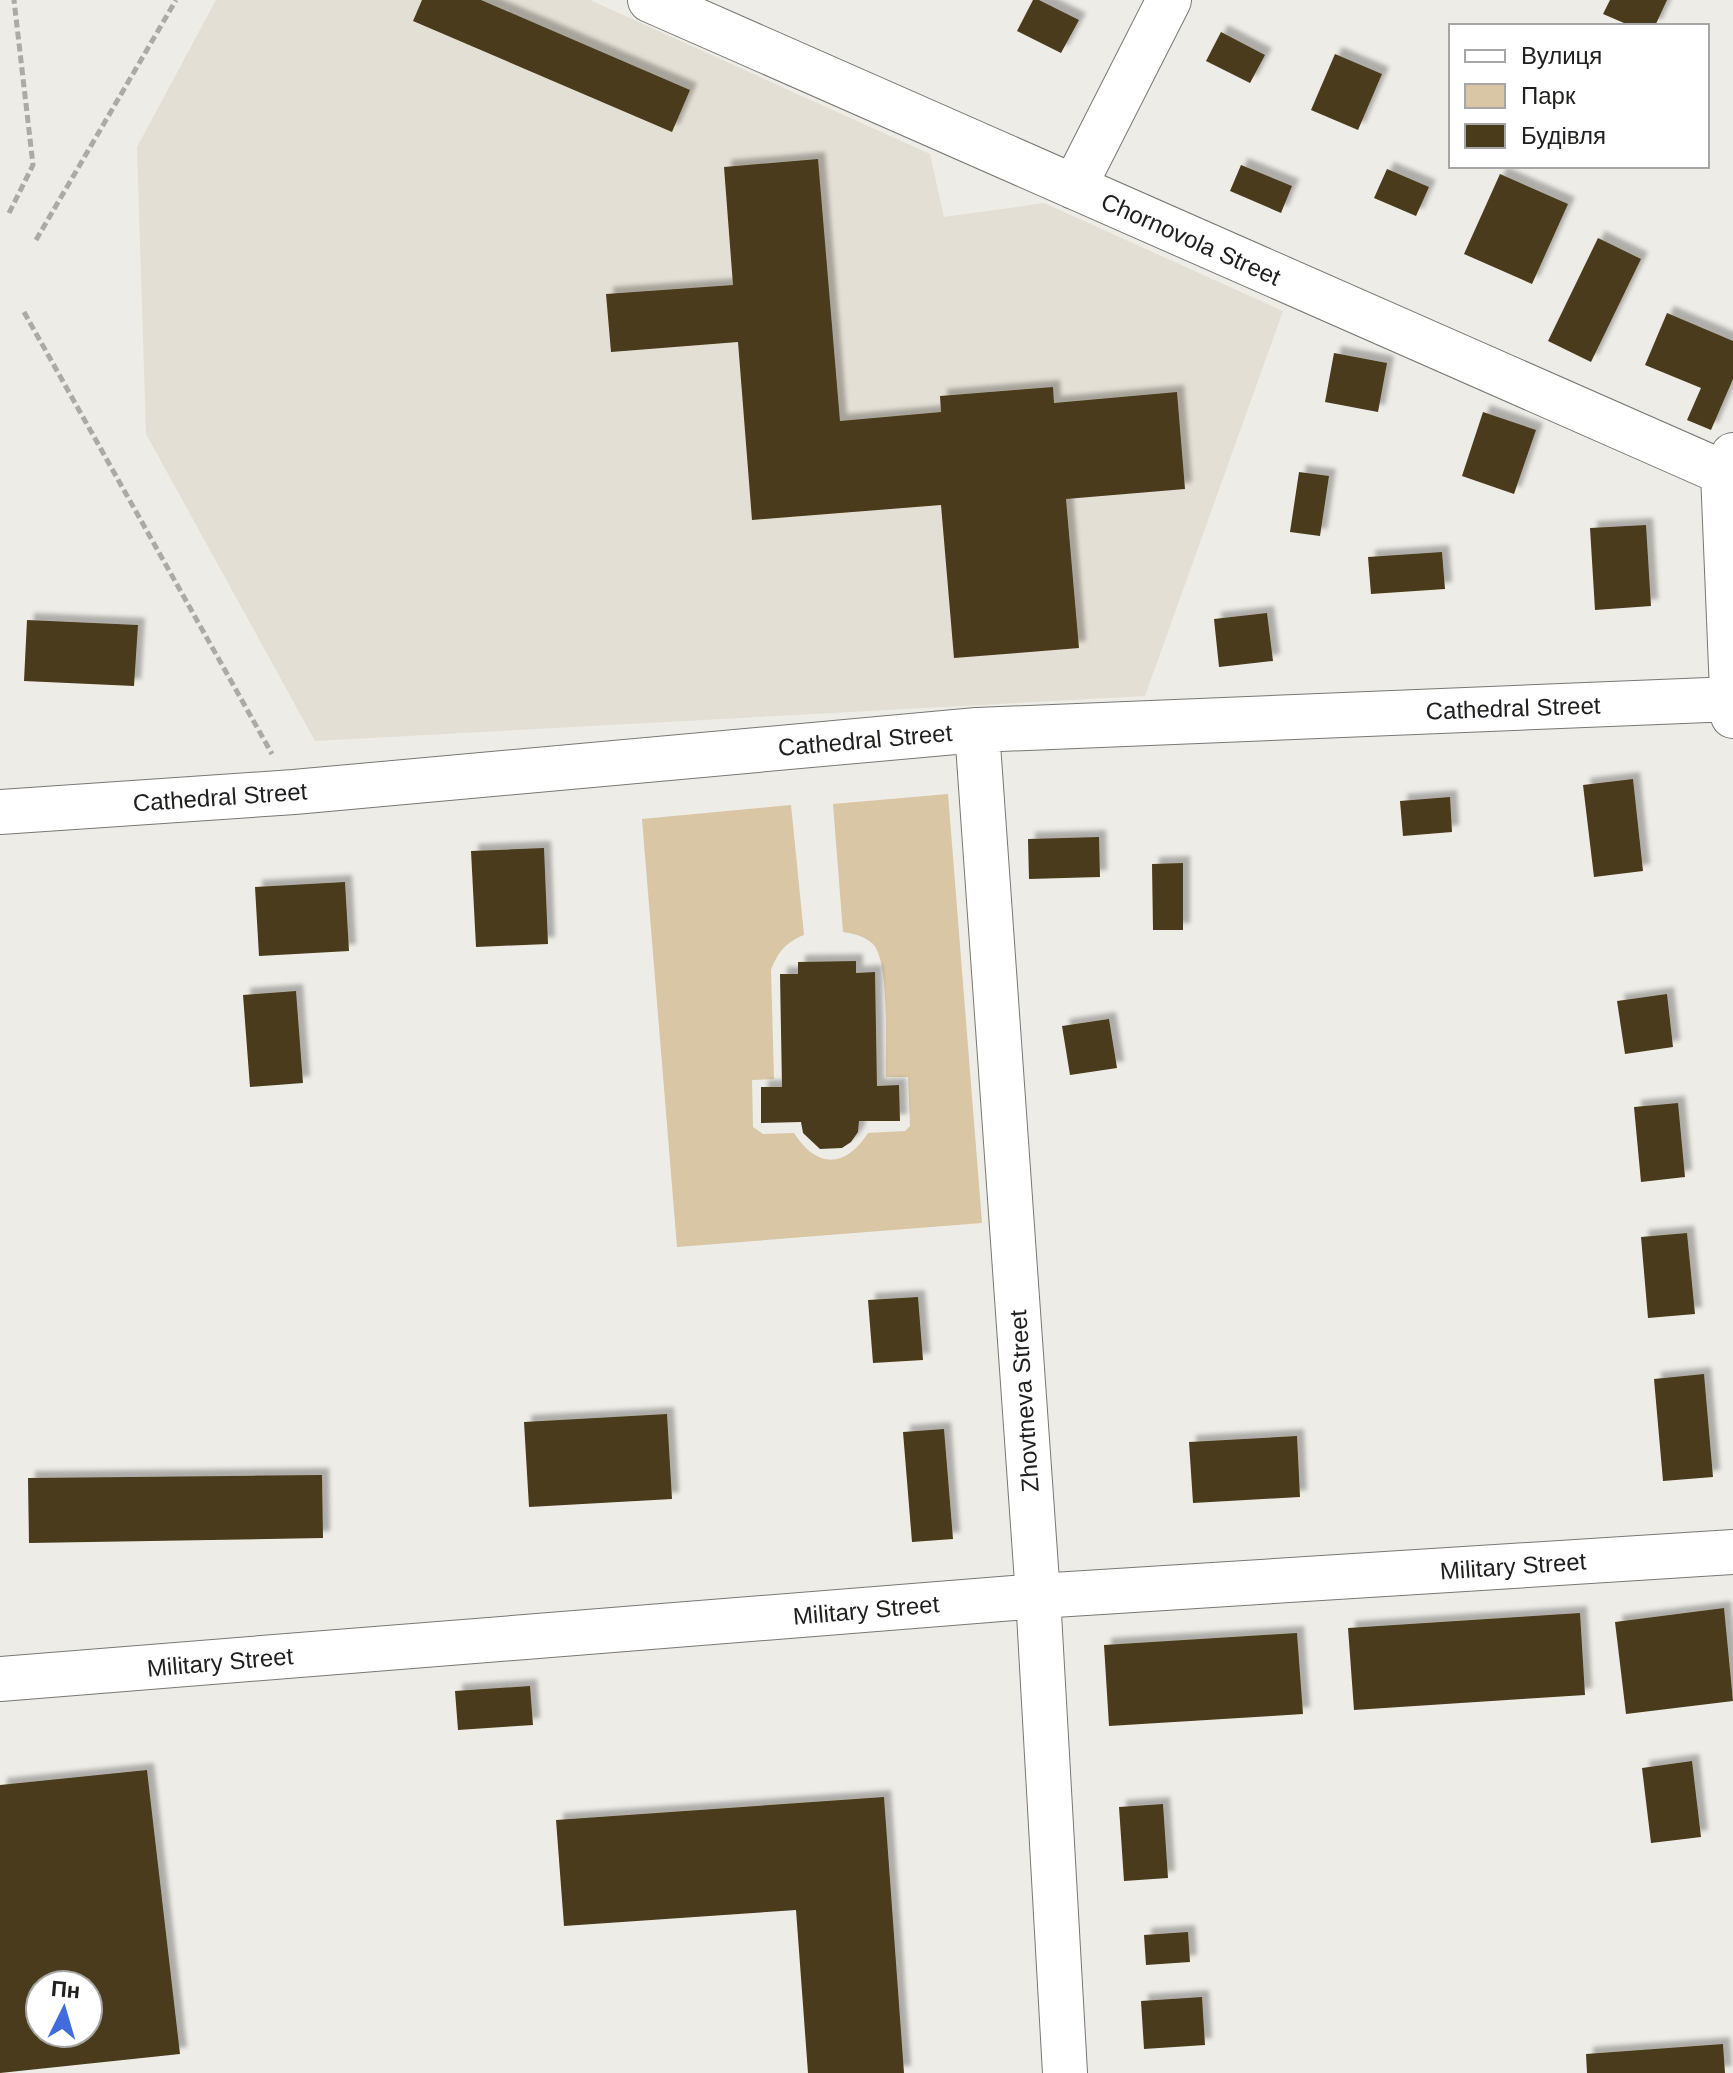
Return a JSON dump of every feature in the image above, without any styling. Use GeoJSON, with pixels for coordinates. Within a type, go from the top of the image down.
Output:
{"type":"FeatureCollection","features":[{"type":"Feature","properties":{"kind":"street"},"geometry":{"type":"LineString","coordinates":[[1074,187],[1169,0]]}},
{"type":"Feature","properties":{"kind":"street","name":"Chornovola Street"},"geometry":{"type":"LineString","coordinates":[[678,6],[1074,187],[1730,468]]}},
{"type":"Feature","properties":{"kind":"street"},"geometry":{"type":"LineString","coordinates":[[1730,468],[1733,705]]}},
{"type":"Feature","properties":{"kind":"street","name":"Cathedral Street"},"geometry":{"type":"LineString","coordinates":[[0,812],[294,792],[977,730],[1733,705]]}},
{"type":"Feature","properties":{"kind":"street","name":"Zhovtneva Street"},"geometry":{"type":"LineString","coordinates":[[977,730],[1038,1596],[1065,2073]]}},
{"type":"Feature","properties":{"kind":"street","name":"Military Street"},"geometry":{"type":"LineString","coordinates":[[0,1679],[1038,1596],[1733,1552]]}},
{"type":"Feature","properties":{"kind":"path"},"geometry":{"type":"LineString","coordinates":[[9,213],[33,165],[14,0]]}},
{"type":"Feature","properties":{"kind":"path"},"geometry":{"type":"LineString","coordinates":[[36,240],[176,0]]}},
{"type":"Feature","properties":{"kind":"path"},"geometry":{"type":"LineString","coordinates":[[24,312],[294,792]]}},
{"type":"Feature","properties":{"kind":"shaded area"},"geometry":{"type":"Polygon","coordinates":[[[216,0],[590,0],[930,154],[944,217],[1044,203],[1283,311],[1145,696],[315,741],[146,434],[137,147],[216,0]]]}},
{"type":"Feature","properties":{"kind":"green space"},"geometry":{"type":"Polygon","coordinates":[[[948,794],[982,1223],[677,1247],[642,819],[791,805],[804,935],[783,948],[771,970],[774,1079],[752,1080],[753,1127],[763,1134],[794,1133],[812,1153],[831,1160],[850,1153],[868,1133],[905,1131],[910,1126],[908,1077],[886,1077],[884,986],[878,953],[866,939],[843,932],[833,804],[948,794]]]}},
{"type":"Feature","properties":{"kind":"building"},"geometry":{"type":"Polygon","coordinates":[[[422,0],[481,0],[690,90],[672,132],[413,21],[422,0]]]}},
{"type":"Feature","properties":{"kind":"building"},"geometry":{"type":"Polygon","coordinates":[[[1033,0],[1079,20],[1061,53],[1017,31],[1033,0]]]}},
{"type":"Feature","properties":{"kind":"building"},"geometry":{"type":"Polygon","coordinates":[[[1610,0],[1667,0],[1656,24],[1626,24],[1603,14],[1610,0]]]}},
{"type":"Feature","properties":{"kind":"building"},"geometry":{"type":"Polygon","coordinates":[[[1221,32],[1265,55],[1250,83],[1206,61],[1221,32]]]}},
{"type":"Feature","properties":{"kind":"building"},"geometry":{"type":"Polygon","coordinates":[[[1335,54],[1382,74],[1358,130],[1311,110],[1335,54]]]}},
{"type":"Feature","properties":{"kind":"building"},"geometry":{"type":"Polygon","coordinates":[[[818,159],[840,421],[941,412],[940,396],[1053,387],[1054,403],[1177,392],[1185,489],[1066,499],[1079,648],[954,658],[941,505],[752,520],[738,342],[611,352],[606,294],[733,285],[724,167],[818,159]]]}},
{"type":"Feature","properties":{"kind":"building"},"geometry":{"type":"Polygon","coordinates":[[[1241,165],[1292,186],[1281,213],[1230,191],[1241,165]]]}},
{"type":"Feature","properties":{"kind":"building"},"geometry":{"type":"Polygon","coordinates":[[[1387,169],[1429,187],[1416,216],[1374,198],[1387,169]]]}},
{"type":"Feature","properties":{"kind":"building"},"geometry":{"type":"Polygon","coordinates":[[[1500,174],[1568,204],[1532,284],[1464,254],[1500,174]]]}},
{"type":"Feature","properties":{"kind":"building"},"geometry":{"type":"Polygon","coordinates":[[[1598,238],[1641,259],[1591,362],[1548,341],[1598,238]]]}},
{"type":"Feature","properties":{"kind":"building"},"geometry":{"type":"Polygon","coordinates":[[[1667,313],[1733,341],[1733,379],[1711,430],[1687,420],[1701,388],[1645,365],[1667,313]]]}},
{"type":"Feature","properties":{"kind":"building"},"geometry":{"type":"Polygon","coordinates":[[[1334,353],[1387,363],[1378,412],[1325,402],[1334,353]]]}},
{"type":"Feature","properties":{"kind":"building"},"geometry":{"type":"Polygon","coordinates":[[[1483,412],[1536,430],[1514,494],[1462,476],[1483,412]]]}},
{"type":"Feature","properties":{"kind":"building"},"geometry":{"type":"Polygon","coordinates":[[[1299,472],[1329,476],[1320,536],[1290,532],[1299,472]]]}},
{"type":"Feature","properties":{"kind":"building"},"geometry":{"type":"Polygon","coordinates":[[[1646,525],[1651,606],[1595,610],[1590,528],[1646,525]]]}},
{"type":"Feature","properties":{"kind":"building"},"geometry":{"type":"Polygon","coordinates":[[[1442,552],[1445,589],[1371,594],[1368,557],[1442,552]]]}},
{"type":"Feature","properties":{"kind":"building"},"geometry":{"type":"Polygon","coordinates":[[[1267,613],[1273,661],[1219,667],[1214,619],[1267,613]]]}},
{"type":"Feature","properties":{"kind":"building"},"geometry":{"type":"Polygon","coordinates":[[[27,620],[138,625],[134,686],[24,681],[27,620]]]}},
{"type":"Feature","properties":{"kind":"building"},"geometry":{"type":"Polygon","coordinates":[[[1633,779],[1643,871],[1594,877],[1583,785],[1633,779]]]}},
{"type":"Feature","properties":{"kind":"building"},"geometry":{"type":"Polygon","coordinates":[[[1450,797],[1452,832],[1403,836],[1400,801],[1450,797]]]}},
{"type":"Feature","properties":{"kind":"building"},"geometry":{"type":"Polygon","coordinates":[[[1099,837],[1100,877],[1029,879],[1028,839],[1099,837]]]}},
{"type":"Feature","properties":{"kind":"building"},"geometry":{"type":"Polygon","coordinates":[[[544,848],[548,944],[476,947],[471,851],[544,848]]]}},
{"type":"Feature","properties":{"kind":"building"},"geometry":{"type":"Polygon","coordinates":[[[1183,863],[1183,930],[1153,930],[1152,864],[1183,863]]]}},
{"type":"Feature","properties":{"kind":"building"},"geometry":{"type":"Polygon","coordinates":[[[345,882],[349,951],[259,956],[255,887],[345,882]]]}},
{"type":"Feature","properties":{"kind":"building"},"geometry":{"type":"Polygon","coordinates":[[[856,961],[856,973],[875,972],[877,1086],[899,1085],[900,1121],[859,1121],[858,1132],[851,1142],[842,1148],[820,1149],[803,1133],[801,1122],[761,1123],[761,1087],[782,1087],[780,974],[798,974],[798,962],[856,961]]]}},
{"type":"Feature","properties":{"kind":"building"},"geometry":{"type":"Polygon","coordinates":[[[296,991],[303,1083],[250,1087],[243,995],[296,991]]]}},
{"type":"Feature","properties":{"kind":"building"},"geometry":{"type":"Polygon","coordinates":[[[1667,994],[1673,1047],[1625,1054],[1617,1001],[1667,994]]]}},
{"type":"Feature","properties":{"kind":"building"},"geometry":{"type":"Polygon","coordinates":[[[1109,1019],[1117,1068],[1070,1075],[1062,1026],[1109,1019]]]}},
{"type":"Feature","properties":{"kind":"building"},"geometry":{"type":"Polygon","coordinates":[[[1678,1103],[1685,1177],[1641,1182],[1634,1107],[1678,1103]]]}},
{"type":"Feature","properties":{"kind":"building"},"geometry":{"type":"Polygon","coordinates":[[[1687,1233],[1695,1314],[1648,1318],[1641,1237],[1687,1233]]]}},
{"type":"Feature","properties":{"kind":"building"},"geometry":{"type":"Polygon","coordinates":[[[918,1297],[923,1360],[873,1363],[868,1300],[918,1297]]]}},
{"type":"Feature","properties":{"kind":"building"},"geometry":{"type":"Polygon","coordinates":[[[1704,1374],[1713,1477],[1663,1481],[1654,1379],[1704,1374]]]}},
{"type":"Feature","properties":{"kind":"building"},"geometry":{"type":"Polygon","coordinates":[[[667,1414],[672,1499],[529,1507],[524,1422],[667,1414]]]}},
{"type":"Feature","properties":{"kind":"building"},"geometry":{"type":"Polygon","coordinates":[[[944,1429],[953,1539],[912,1542],[903,1432],[944,1429]]]}},
{"type":"Feature","properties":{"kind":"building"},"geometry":{"type":"Polygon","coordinates":[[[1297,1436],[1300,1497],[1193,1503],[1189,1442],[1297,1436]]]}},
{"type":"Feature","properties":{"kind":"building"},"geometry":{"type":"Polygon","coordinates":[[[322,1475],[323,1538],[29,1543],[28,1478],[322,1475]]]}},
{"type":"Feature","properties":{"kind":"building"},"geometry":{"type":"Polygon","coordinates":[[[1724,1608],[1733,1701],[1626,1714],[1615,1622],[1724,1608]]]}},
{"type":"Feature","properties":{"kind":"building"},"geometry":{"type":"Polygon","coordinates":[[[1580,1613],[1585,1695],[1354,1710],[1348,1628],[1580,1613]]]}},
{"type":"Feature","properties":{"kind":"building"},"geometry":{"type":"Polygon","coordinates":[[[1297,1633],[1303,1714],[1109,1726],[1104,1645],[1297,1633]]]}},
{"type":"Feature","properties":{"kind":"building"},"geometry":{"type":"Polygon","coordinates":[[[530,1686],[533,1725],[458,1730],[455,1691],[530,1686]]]}},
{"type":"Feature","properties":{"kind":"building"},"geometry":{"type":"Polygon","coordinates":[[[1692,1761],[1701,1837],[1651,1843],[1642,1768],[1692,1761]]]}},
{"type":"Feature","properties":{"kind":"building"},"geometry":{"type":"Polygon","coordinates":[[[147,1770],[180,2054],[0,2073],[0,1785],[147,1770]]]}},
{"type":"Feature","properties":{"kind":"building"},"geometry":{"type":"Polygon","coordinates":[[[884,1797],[904,2073],[808,2073],[796,1910],[564,1926],[556,1820],[884,1797]]]}},
{"type":"Feature","properties":{"kind":"building"},"geometry":{"type":"Polygon","coordinates":[[[1163,1804],[1168,1878],[1124,1881],[1119,1807],[1163,1804]]]}},
{"type":"Feature","properties":{"kind":"building"},"geometry":{"type":"Polygon","coordinates":[[[1188,1932],[1190,1962],[1146,1965],[1144,1935],[1188,1932]]]}},
{"type":"Feature","properties":{"kind":"building"},"geometry":{"type":"Polygon","coordinates":[[[1202,1997],[1205,2045],[1144,2049],[1141,2001],[1202,1997]]]}},
{"type":"Feature","properties":{"kind":"building"},"geometry":{"type":"Polygon","coordinates":[[[1723,2044],[1725,2073],[1587,2073],[1586,2054],[1723,2044]]]}}]}
